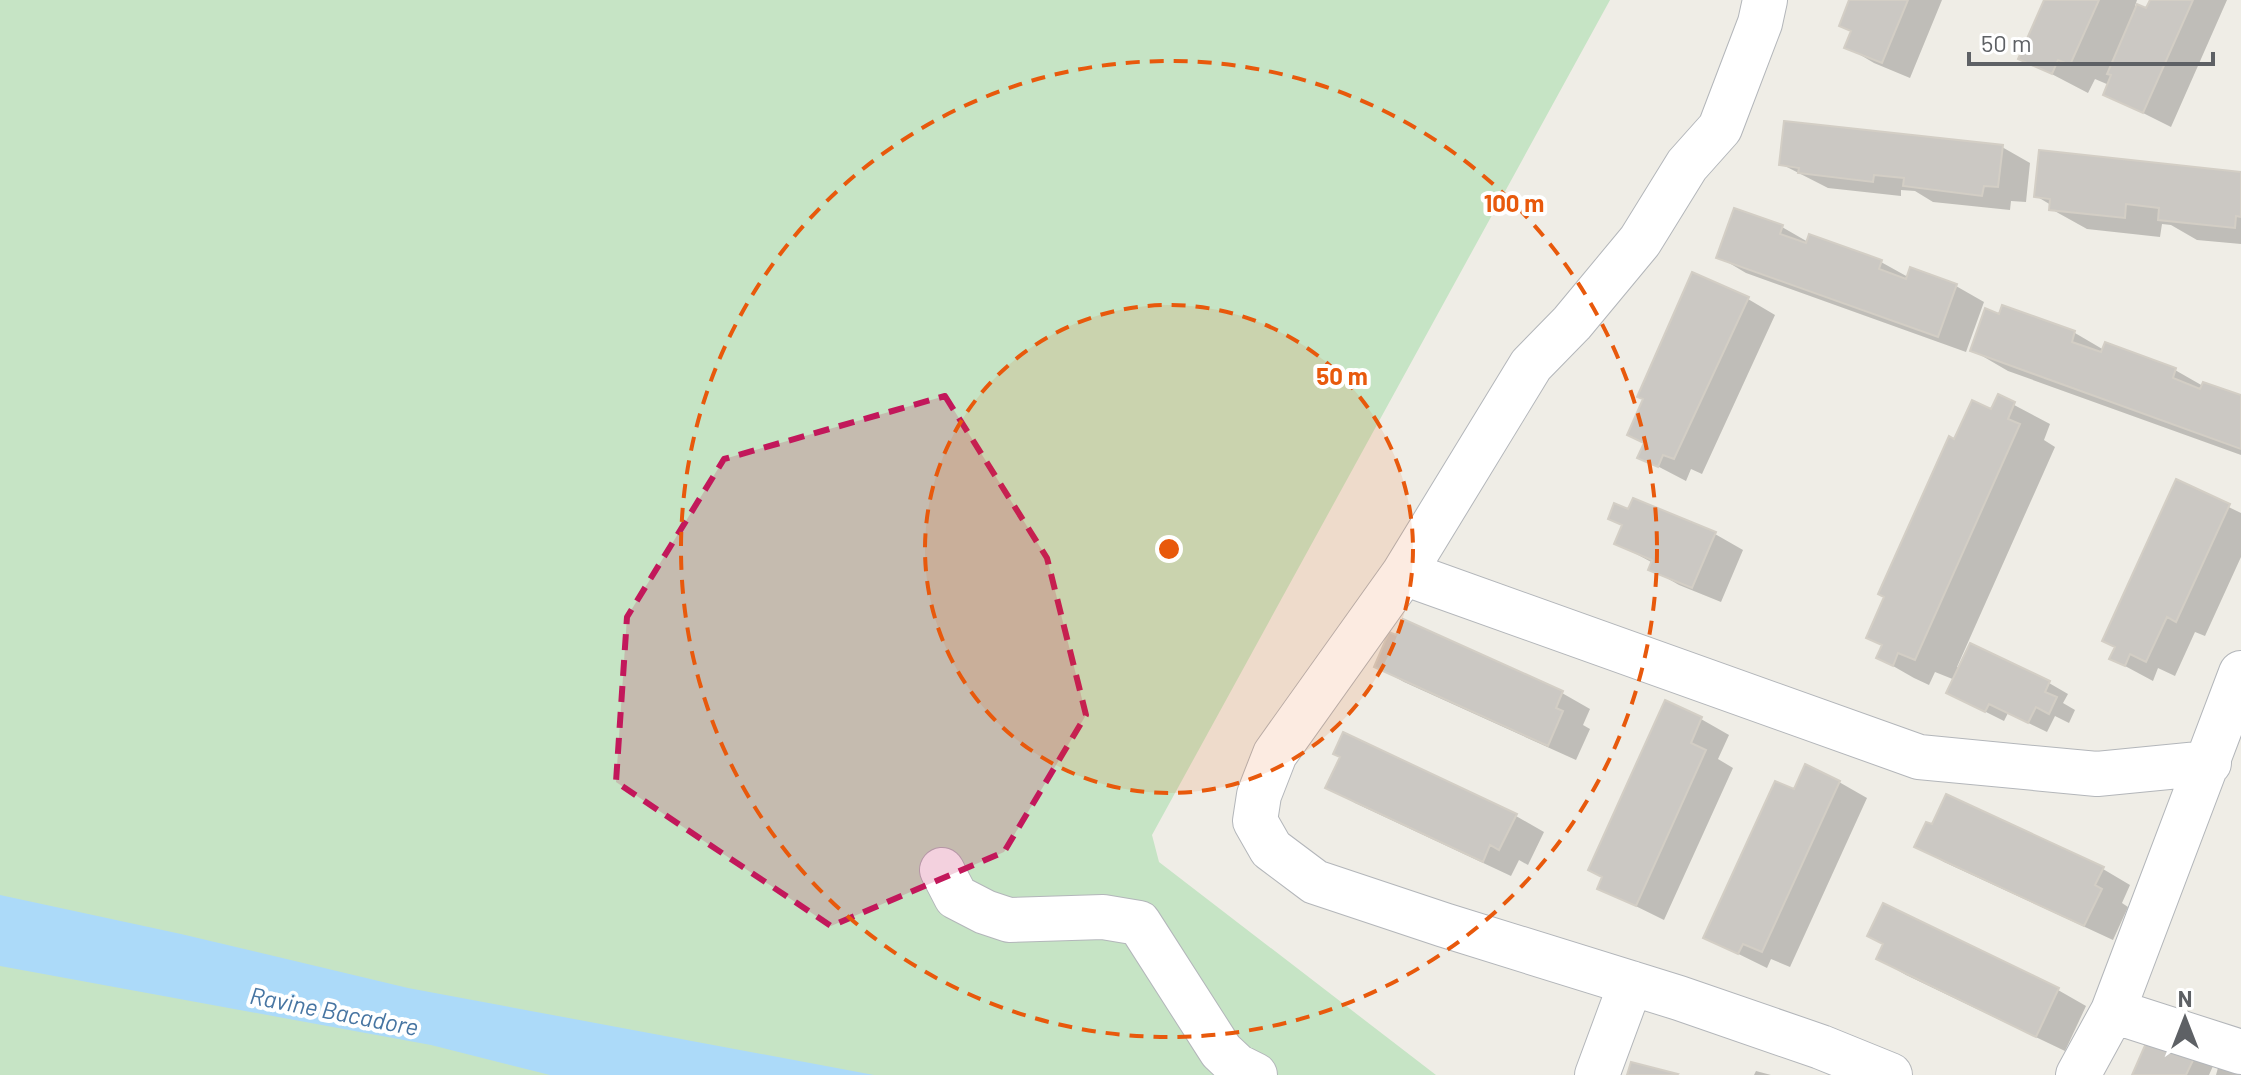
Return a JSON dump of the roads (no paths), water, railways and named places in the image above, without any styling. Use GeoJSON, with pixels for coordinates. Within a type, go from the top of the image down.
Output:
{"type":"FeatureCollection","features":[{"type":"Feature","properties":{"kind":"street"},"geometry":{"type":"LineString","coordinates":[[1765,0],[1760,23],[1720,128],[1687,165],[1640,241],[1572,323],[1531,365],[1404,573],[1275,754],[1259,795],[1255,821],[1271,849],[1315,882],[1797,1038],[1890,1075]]}},
{"type":"Feature","properties":{"kind":"street"},"geometry":{"type":"LineString","coordinates":[[1404,573],[1919,757],[2097,774],[2209,763]]}},
{"type":"Feature","properties":{"kind":"street"},"geometry":{"type":"LineString","coordinates":[[2078,1075],[2113,1011],[2241,673]]}},
{"type":"Feature","properties":{"kind":"street"},"geometry":{"type":"LineString","coordinates":[[942,870],[956,897],[1009,920],[1103,917],[1139,923],[1221,1051],[1237,1066],[1255,1075]]}},
{"type":"Feature","properties":{"kind":"street"},"geometry":{"type":"LineString","coordinates":[[1597,1075],[1631,983]]}},
{"type":"Feature","properties":{"kind":"street"},"geometry":{"type":"LineString","coordinates":[[2113,1011],[2241,1052]]}},
{"type":"Feature","properties":{"kind":"water","name":"Ravine Bacadore"},"geometry":{"type":"Polygon","coordinates":[[[0,895],[408,988],[874,1075],[550,1075],[431,1045],[0,966],[0,895]]]}}]}
